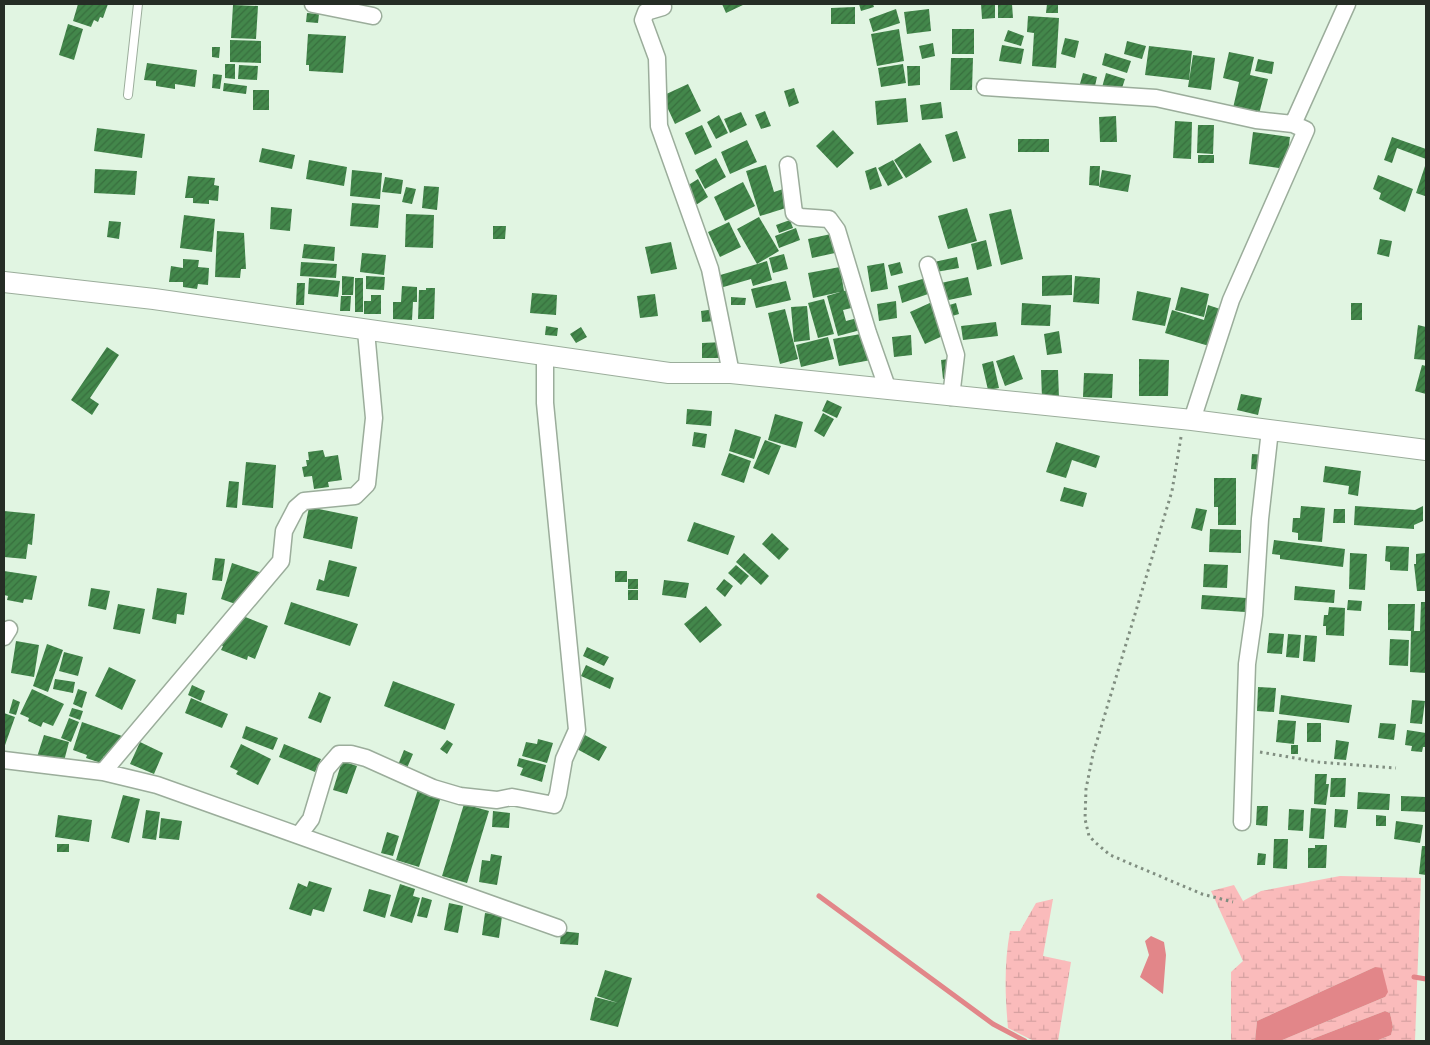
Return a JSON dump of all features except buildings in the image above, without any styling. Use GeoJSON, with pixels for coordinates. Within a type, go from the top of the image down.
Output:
{"type":"FeatureCollection","features":[{"type":"Feature","properties":{"kind":"street"},"geometry":{"type":"LineString","coordinates":[[313,4],[373,16]]}},
{"type":"Feature","properties":{"kind":"street"},"geometry":{"type":"LineString","coordinates":[[1293,124],[1346,4]]}},
{"type":"Feature","properties":{"kind":"street"},"geometry":{"type":"LineString","coordinates":[[663,7],[646,12],[643,20],[657,58],[659,126],[710,269],[731,373]]}},
{"type":"Feature","properties":{"kind":"street"},"geometry":{"type":"LineString","coordinates":[[985,87],[1156,98],[1256,120],[1293,124],[1306,130],[1231,300],[1188,420]]}},
{"type":"Feature","properties":{"kind":"street"},"geometry":{"type":"LineString","coordinates":[[788,165],[794,213],[800,217],[828,219],[837,230],[868,333],[888,390]]}},
{"type":"Feature","properties":{"kind":"street"},"geometry":{"type":"LineString","coordinates":[[928,265],[956,355],[950,397]]}},
{"type":"Feature","properties":{"kind":"street"},"geometry":{"type":"LineString","coordinates":[[4,282],[154,300],[669,373],[731,373],[1188,420],[1426,450]]}},
{"type":"Feature","properties":{"kind":"street"},"geometry":{"type":"LineString","coordinates":[[103,772],[282,561],[284,531],[296,508],[304,501],[355,496],[367,484],[374,418],[366,331]]}},
{"type":"Feature","properties":{"kind":"street"},"geometry":{"type":"LineString","coordinates":[[299,835],[311,819],[326,769],[339,754],[366,758],[433,788],[460,796],[497,800],[512,798],[554,805],[558,794],[564,759],[577,730],[546,403],[545,356]]}},
{"type":"Feature","properties":{"kind":"street"},"geometry":{"type":"LineString","coordinates":[[1242,822],[1247,664],[1254,615],[1260,519],[1270,430]]}},
{"type":"Feature","properties":{"kind":"street"},"geometry":{"type":"LineString","coordinates":[[4,760],[103,772],[157,785],[558,928]]}},
{"type":"Feature","properties":{"kind":"lane"},"geometry":{"type":"LineString","coordinates":[[128,95],[138,4]]}},
{"type":"Feature","properties":{"kind":"path"},"geometry":{"type":"LineString","coordinates":[[1188,420],[1172,491],[1090,763],[1086,789],[1085,819],[1090,836],[1110,855],[1202,894],[1232,902]]}},
{"type":"Feature","properties":{"kind":"path"},"geometry":{"type":"LineString","coordinates":[[1245,750],[1318,762],[1396,768]]}},
{"type":"Feature","properties":{"kind":"green space"},"geometry":{"type":"Polygon","coordinates":[[[1340,876],[1421,878],[1415,1041],[1376,1041],[1391,1035],[1393,1027],[1390,1013],[1385,1011],[1307,1041],[1280,1041],[1385,997],[1375,967],[1257,1021],[1255,1041],[1231,1041],[1231,972],[1243,961],[1211,891],[1234,885],[1243,901],[1261,891],[1340,876]]]}},
{"type":"Feature","properties":{"kind":"green space"},"geometry":{"type":"Polygon","coordinates":[[[1053,899],[1043,956],[1071,962],[1058,1041],[1034,1041],[1008,1028],[1006,980],[1008,943],[1010,931],[1020,931],[1036,903],[1053,899]]]}},
{"type":"Feature","properties":{"kind":"shaded area"},"geometry":{"type":"Polygon","coordinates":[[[1151,936],[1164,942],[1166,955],[1163,994],[1140,977],[1149,955],[1145,941],[1151,936]]]}},
{"type":"Feature","properties":{"kind":"shaded area"},"geometry":{"type":"Polygon","coordinates":[[[1375,967],[1382,968],[1388,992],[1385,997],[1280,1041],[1255,1041],[1257,1021],[1375,967]]]}},
{"type":"Feature","properties":{"kind":"shaded area"},"geometry":{"type":"Polygon","coordinates":[[[1385,1011],[1390,1013],[1393,1027],[1391,1035],[1376,1041],[1307,1041],[1385,1011]]]}},
{"type":"Feature","properties":{"kind":"waterway"},"geometry":{"type":"LineString","coordinates":[[819,896],[993,1024],[1025,1041]]}},
{"type":"Feature","properties":{"kind":"waterway"},"geometry":{"type":"LineString","coordinates":[[1414,977],[1426,979]]}}]}
